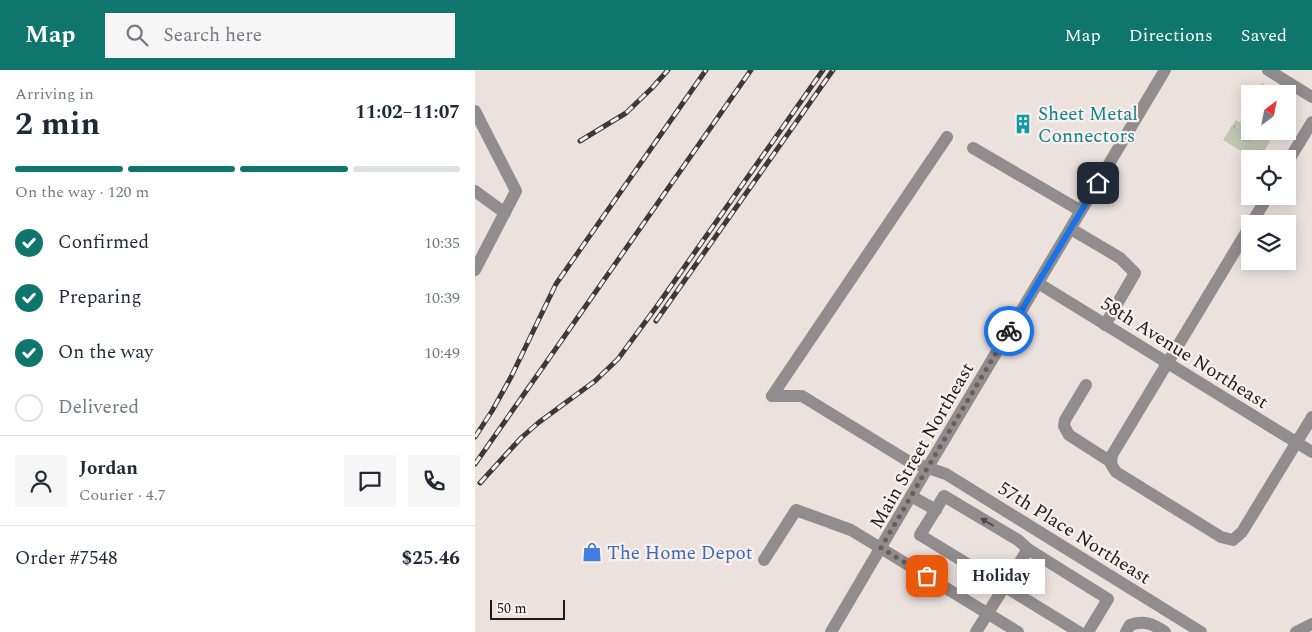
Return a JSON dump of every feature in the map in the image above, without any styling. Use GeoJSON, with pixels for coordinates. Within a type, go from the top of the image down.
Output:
{"type":"FeatureCollection","features":[{"type":"Feature","properties":{"kind":"street","name":"Main Street Northeast"},"geometry":{"type":"LineString","coordinates":[[831,632],[1165,70]]}},
{"type":"Feature","properties":{"kind":"street"},"geometry":{"type":"LineString","coordinates":[[1268,70],[1312,97]]}},
{"type":"Feature","properties":{"kind":"street"},"geometry":{"type":"LineString","coordinates":[[475,111],[516,191],[475,270]]}},
{"type":"Feature","properties":{"kind":"street"},"geometry":{"type":"LineString","coordinates":[[1295,150],[1312,122]]}},
{"type":"Feature","properties":{"kind":"street","name":"57th Place Northeast"},"geometry":{"type":"LineString","coordinates":[[947,137],[772,396],[802,396],[908,461],[946,474],[1201,632]]}},
{"type":"Feature","properties":{"kind":"street"},"geometry":{"type":"LineString","coordinates":[[973,148],[1081,211]]}},
{"type":"Feature","properties":{"kind":"street"},"geometry":{"type":"LineString","coordinates":[[475,191],[505,213]]}},
{"type":"Feature","properties":{"kind":"street"},"geometry":{"type":"LineString","coordinates":[[1071,229],[1119,258],[1135,273],[1105,325]]}},
{"type":"Feature","properties":{"kind":"street"},"geometry":{"type":"LineString","coordinates":[[1111,463],[1112,455],[1241,242]]}},
{"type":"Feature","properties":{"kind":"street","name":"58th Avenue Northeast"},"geometry":{"type":"LineString","coordinates":[[1038,283],[1312,452]]}},
{"type":"Feature","properties":{"kind":"street"},"geometry":{"type":"LineString","coordinates":[[1086,385],[1065,420],[1064,426],[1069,435],[1111,463],[1116,472],[1221,537],[1233,540],[1242,532],[1312,417]]}},
{"type":"Feature","properties":{"kind":"street"},"geometry":{"type":"LineString","coordinates":[[911,496],[936,510]]}},
{"type":"Feature","properties":{"kind":"street"},"geometry":{"type":"LineString","coordinates":[[1079,632],[920,535],[945,496],[1018,540],[1028,549],[1108,599],[1087,632]]}},
{"type":"Feature","properties":{"kind":"street"},"geometry":{"type":"LineString","coordinates":[[764,560],[796,510],[841,525],[1018,632]]}},
{"type":"Feature","properties":{"kind":"street"},"geometry":{"type":"LineString","coordinates":[[976,632],[1028,549]]}},
{"type":"Feature","properties":{"kind":"street"},"geometry":{"type":"LineString","coordinates":[[1128,629],[1137,623],[1150,623],[1165,632]]}},
{"type":"Feature","properties":{"kind":"street"},"geometry":{"type":"LineString","coordinates":[[1296,632],[1312,624]]}},
{"type":"Feature","properties":{"kind":"green space"},"geometry":{"type":"Polygon","coordinates":[[[1236,120],[1241,123],[1241,140],[1270,141],[1265,150],[1241,151],[1223,140],[1236,120]]]}},
{"type":"Feature","properties":{"kind":"railway"},"geometry":{"type":"LineString","coordinates":[[580,141],[626,113],[668,70]]}},
{"type":"Feature","properties":{"kind":"railway"},"geometry":{"type":"LineString","coordinates":[[475,437],[511,377],[556,284],[706,70]]}},
{"type":"Feature","properties":{"kind":"railway"},"geometry":{"type":"LineString","coordinates":[[475,464],[751,70]]}},
{"type":"Feature","properties":{"kind":"railway"},"geometry":{"type":"LineString","coordinates":[[480,483],[521,438],[538,423],[595,381],[618,359],[823,70]]}},
{"type":"Feature","properties":{"kind":"railway"},"geometry":{"type":"LineString","coordinates":[[656,321],[833,70]]}},
{"type":"Feature","properties":{"kind":"way so far"},"geometry":{"type":"LineString","coordinates":[[927,576],[881,548],[1009,331]]}},
{"type":"Feature","properties":{"kind":"place","name":"Sheet Metal Connectors"},"geometry":{"type":"Point","coordinates":[1023,124]}},
{"type":"Feature","properties":{"kind":"place","name":"The Home Depot"},"geometry":{"type":"Point","coordinates":[592,552]}},
{"type":"Feature","properties":{"kind":"place","name":"Holiday"},"geometry":{"type":"Point","coordinates":[927,576]}},
{"type":"Feature","properties":{"kind":"route"},"geometry":{"type":"LineString","coordinates":[[1009,331],[1098,183]]}}]}
